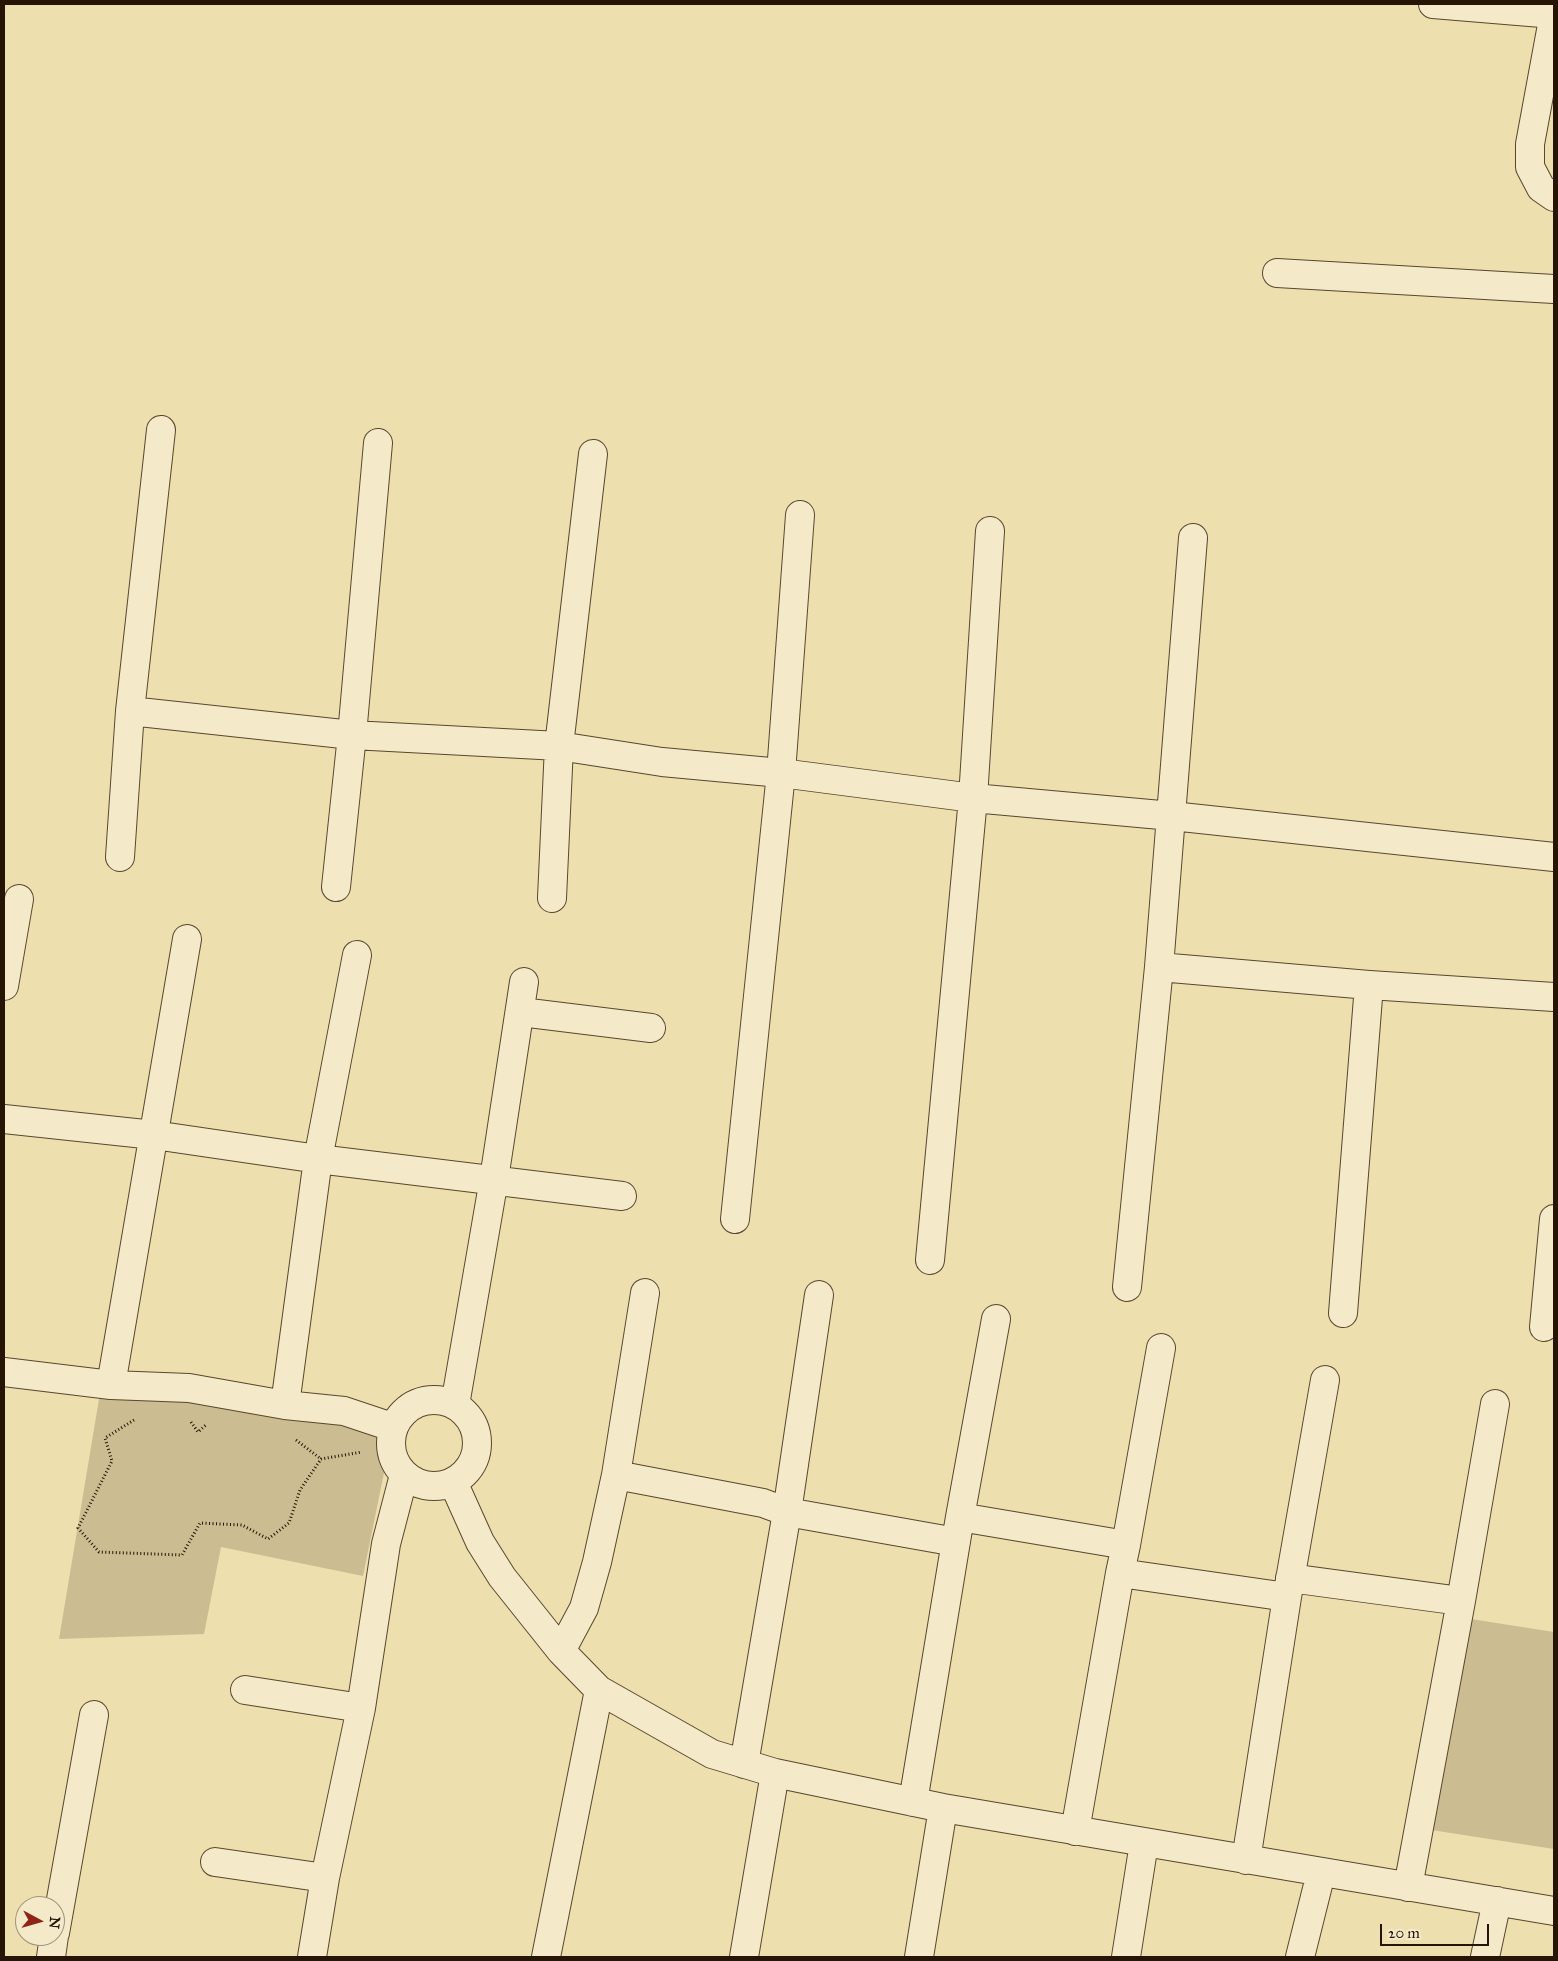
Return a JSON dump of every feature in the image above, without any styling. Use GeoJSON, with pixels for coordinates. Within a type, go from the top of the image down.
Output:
{"type":"FeatureCollection","features":[{"type":"Feature","properties":{"kind":"street"},"geometry":{"type":"LineString","coordinates":[[1433,4],[1554,14],[1530,144],[1530,167],[1541,188],[1554,197]]}},
{"type":"Feature","properties":{"kind":"street"},"geometry":{"type":"LineString","coordinates":[[1277,273],[1554,290]]}},
{"type":"Feature","properties":{"kind":"street"},"geometry":{"type":"LineString","coordinates":[[120,857],[130,712],[161,430]]}},
{"type":"Feature","properties":{"kind":"street"},"geometry":{"type":"LineString","coordinates":[[336,887],[352,735],[378,443]]}},
{"type":"Feature","properties":{"kind":"street"},"geometry":{"type":"LineString","coordinates":[[552,898],[559,746],[593,454]]}},
{"type":"Feature","properties":{"kind":"street"},"geometry":{"type":"LineString","coordinates":[[734,1219],[781,773],[800,515]]}},
{"type":"Feature","properties":{"kind":"street"},"geometry":{"type":"LineString","coordinates":[[930,1260],[973,798],[990,530]]}},
{"type":"Feature","properties":{"kind":"street"},"geometry":{"type":"LineString","coordinates":[[1127,1286],[1159,967],[1193,538]]}},
{"type":"Feature","properties":{"kind":"street"},"geometry":{"type":"LineString","coordinates":[[130,712],[352,735],[559,746],[662,762],[781,773],[973,798],[1172,816],[1554,858]]}},
{"type":"Feature","properties":{"kind":"street"},"geometry":{"type":"LineString","coordinates":[[4,986],[19,899]]}},
{"type":"Feature","properties":{"kind":"street"},"geometry":{"type":"LineString","coordinates":[[111,1385],[187,939]]}},
{"type":"Feature","properties":{"kind":"street"},"geometry":{"type":"LineString","coordinates":[[285,1405],[318,1158],[357,955]]}},
{"type":"Feature","properties":{"kind":"street"},"geometry":{"type":"LineString","coordinates":[[1159,967],[1369,985],[1554,997]]}},
{"type":"Feature","properties":{"kind":"street"},"geometry":{"type":"LineString","coordinates":[[455,1405],[494,1179],[521,1012],[524,982]]}},
{"type":"Feature","properties":{"kind":"street"},"geometry":{"type":"LineString","coordinates":[[1343,1313],[1369,985]]}},
{"type":"Feature","properties":{"kind":"street"},"geometry":{"type":"LineString","coordinates":[[521,1012],[651,1028]]}},
{"type":"Feature","properties":{"kind":"street"},"geometry":{"type":"LineString","coordinates":[[4,1119],[154,1135],[318,1158],[622,1196]]}},
{"type":"Feature","properties":{"kind":"street"},"geometry":{"type":"LineString","coordinates":[[1544,1328],[1554,1219]]}},
{"type":"Feature","properties":{"kind":"street"},"geometry":{"type":"LineString","coordinates":[[562,1651],[584,1608],[597,1562],[616,1475],[645,1293]]}},
{"type":"Feature","properties":{"kind":"street"},"geometry":{"type":"LineString","coordinates":[[744,1764],[787,1512],[819,1295]]}},
{"type":"Feature","properties":{"kind":"street"},"geometry":{"type":"LineString","coordinates":[[913,1802],[958,1530],[996,1319]]}},
{"type":"Feature","properties":{"kind":"street"},"geometry":{"type":"LineString","coordinates":[[1075,1831],[1161,1348]]}},
{"type":"Feature","properties":{"kind":"street"},"geometry":{"type":"LineString","coordinates":[[4,1372],[111,1385],[189,1388],[285,1405],[344,1412],[391,1438]]}},
{"type":"Feature","properties":{"kind":"street"},"geometry":{"type":"LineString","coordinates":[[1246,1860],[1289,1588],[1325,1380]]}},
{"type":"Feature","properties":{"kind":"street"},"geometry":{"type":"LineString","coordinates":[[312,1957],[325,1878],[362,1708],[373,1622],[386,1544],[404,1475],[391,1438],[400,1414],[412,1404],[426,1399],[441,1399],[455,1405],[469,1418],[476,1435],[476,1454],[468,1470],[453,1482],[436,1487],[419,1485],[404,1475]]}},
{"type":"Feature","properties":{"kind":"street"},"geometry":{"type":"LineString","coordinates":[[1408,1887],[1496,1404]]}},
{"type":"Feature","properties":{"kind":"street"},"geometry":{"type":"LineString","coordinates":[[616,1475],[763,1502],[787,1512],[1126,1545]]}},
{"type":"Feature","properties":{"kind":"street"},"geometry":{"type":"LineString","coordinates":[[453,1482],[480,1542],[502,1577],[562,1651],[599,1690],[712,1754],[774,1773],[943,1808],[1554,1911]]}},
{"type":"Feature","properties":{"kind":"street"},"geometry":{"type":"LineString","coordinates":[[1120,1573],[1461,1601]]}},
{"type":"Feature","properties":{"kind":"street"},"geometry":{"type":"LineString","coordinates":[[245,1690],[362,1708]]}},
{"type":"Feature","properties":{"kind":"street"},"geometry":{"type":"LineString","coordinates":[[546,1957],[599,1690]]}},
{"type":"Feature","properties":{"kind":"street"},"geometry":{"type":"LineString","coordinates":[[62,1896],[94,1715]]}},
{"type":"Feature","properties":{"kind":"street"},"geometry":{"type":"LineString","coordinates":[[744,1957],[774,1773]]}},
{"type":"Feature","properties":{"kind":"street"},"geometry":{"type":"LineString","coordinates":[[919,1957],[943,1808]]}},
{"type":"Feature","properties":{"kind":"street"},"geometry":{"type":"LineString","coordinates":[[1126,1957],[1144,1843]]}},
{"type":"Feature","properties":{"kind":"street"},"geometry":{"type":"LineString","coordinates":[[215,1862],[325,1878]]}},
{"type":"Feature","properties":{"kind":"street"},"geometry":{"type":"LineString","coordinates":[[1300,1957],[1321,1873]]}},
{"type":"Feature","properties":{"kind":"street"},"geometry":{"type":"LineString","coordinates":[[1485,1957],[1497,1901]]}},
{"type":"Feature","properties":{"kind":"path"},"geometry":{"type":"LineString","coordinates":[[141,1416],[106,1438],[112,1461],[78,1528],[99,1552],[182,1555],[200,1523],[242,1526],[268,1539],[289,1523],[300,1490],[321,1459],[391,1438]]}},
{"type":"Feature","properties":{"kind":"shaded area"},"geometry":{"type":"Polygon","coordinates":[[[104,1369],[354,1407],[388,1453],[363,1576],[221,1547],[204,1634],[59,1639],[104,1369]]]}},
{"type":"Feature","properties":{"kind":"shaded area"},"geometry":{"type":"Polygon","coordinates":[[[1458,1617],[1554,1632],[1554,1849],[1425,1829],[1458,1617]]]}}]}
